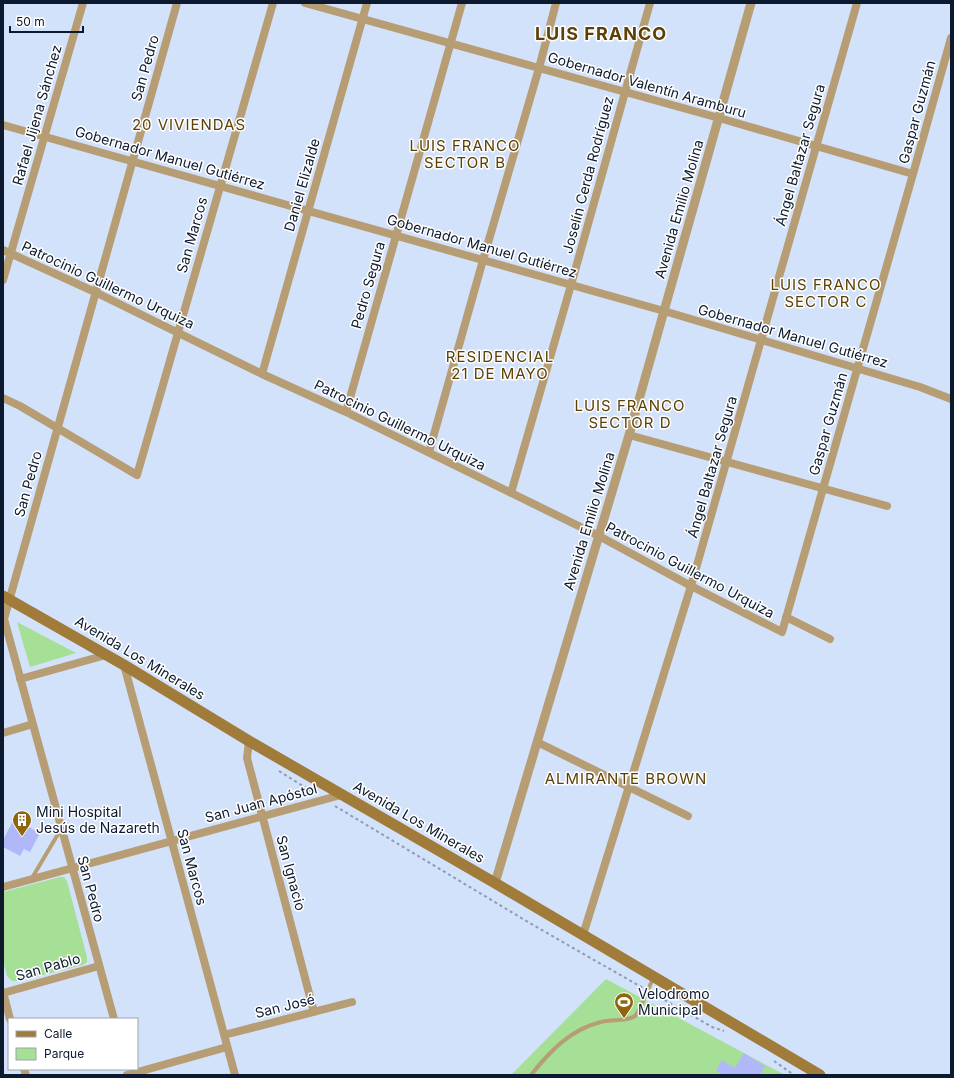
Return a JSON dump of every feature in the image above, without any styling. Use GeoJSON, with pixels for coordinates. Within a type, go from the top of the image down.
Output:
{"type":"FeatureCollection","features":[{"type":"Feature","properties":{"kind":"main road","name":"Avenida Los Minerales"},"geometry":{"type":"LineString","coordinates":[[6,598],[124,665],[249,741],[495,883],[820,1075]]}},
{"type":"Feature","properties":{"kind":"street","name":"Rafael Jijena Sánchez"},"geometry":{"type":"LineString","coordinates":[[3,280],[7,252],[45,137],[83,3]]}},
{"type":"Feature","properties":{"kind":"street","name":"San Pedro"},"geometry":{"type":"LineString","coordinates":[[114,1018],[4,619],[6,598],[58,428],[177,3]]}},
{"type":"Feature","properties":{"kind":"street","name":"San Marcos"},"geometry":{"type":"LineString","coordinates":[[58,428],[137,475],[273,3]]}},
{"type":"Feature","properties":{"kind":"street","name":"Gobernador Valentín Aramburu"},"geometry":{"type":"LineString","coordinates":[[305,3],[719,118],[913,174]]}},
{"type":"Feature","properties":{"kind":"street","name":"Daniel Elizalde"},"geometry":{"type":"LineString","coordinates":[[262,374],[367,3]]}},
{"type":"Feature","properties":{"kind":"street","name":"Pedro Segura"},"geometry":{"type":"LineString","coordinates":[[346,412],[462,3]]}},
{"type":"Feature","properties":{"kind":"street"},"geometry":{"type":"LineString","coordinates":[[429,452],[539,68],[556,3]]}},
{"type":"Feature","properties":{"kind":"street","name":"Joselín Cerda Rodríguez"},"geometry":{"type":"LineString","coordinates":[[511,493],[650,3]]}},
{"type":"Feature","properties":{"kind":"street","name":"Avenida Emilio Molina"},"geometry":{"type":"LineString","coordinates":[[495,883],[629,435],[751,3]]}},
{"type":"Feature","properties":{"kind":"street","name":"Ángel Baltazar Segura"},"geometry":{"type":"LineString","coordinates":[[583,935],[691,586],[857,3]]}},
{"type":"Feature","properties":{"kind":"street","name":"Gaspar Guzmán"},"geometry":{"type":"LineString","coordinates":[[782,632],[951,38]]}},
{"type":"Feature","properties":{"kind":"street","name":"Gobernador Manuel Gutiérrez"},"geometry":{"type":"LineString","coordinates":[[3,125],[664,311],[920,387],[951,399]]}},
{"type":"Feature","properties":{"kind":"street","name":"Patrocinio Guillermo Urquiza"},"geometry":{"type":"LineString","coordinates":[[7,252],[95,292],[262,374],[429,452],[599,536],[691,586],[782,632]]}},
{"type":"Feature","properties":{"kind":"street"},"geometry":{"type":"LineString","coordinates":[[3,398],[58,428]]}},
{"type":"Feature","properties":{"kind":"street"},"geometry":{"type":"LineString","coordinates":[[629,435],[887,506]]}},
{"type":"Feature","properties":{"kind":"street","name":"Patrocinio Guillermo Urquiza"},"geometry":{"type":"LineString","coordinates":[[786,617],[830,639]]}},
{"type":"Feature","properties":{"kind":"street"},"geometry":{"type":"LineString","coordinates":[[20,679],[106,655]]}},
{"type":"Feature","properties":{"kind":"street","name":"San Marcos"},"geometry":{"type":"LineString","coordinates":[[124,665],[235,1075]]}},
{"type":"Feature","properties":{"kind":"street"},"geometry":{"type":"LineString","coordinates":[[3,733],[33,724]]}},
{"type":"Feature","properties":{"kind":"street","name":"San Ignacio"},"geometry":{"type":"LineString","coordinates":[[249,741],[247,758],[314,1012]]}},
{"type":"Feature","properties":{"kind":"street"},"geometry":{"type":"LineString","coordinates":[[537,742],[688,816]]}},
{"type":"Feature","properties":{"kind":"street","name":"San Juan Apóstol"},"geometry":{"type":"LineString","coordinates":[[3,887],[171,840],[341,795]]}},
{"type":"Feature","properties":{"kind":"street","name":"San Pablo"},"geometry":{"type":"LineString","coordinates":[[3,993],[99,966]]}},
{"type":"Feature","properties":{"kind":"street"},"geometry":{"type":"LineString","coordinates":[[3,993],[10,1018]]}},
{"type":"Feature","properties":{"kind":"street","name":"San José"},"geometry":{"type":"LineString","coordinates":[[224,1035],[352,1002]]}},
{"type":"Feature","properties":{"kind":"street"},"geometry":{"type":"LineString","coordinates":[[128,1073],[227,1047]]}},
{"type":"Feature","properties":{"kind":"lane"},"geometry":{"type":"LineString","coordinates":[[31,879],[61,828]]}},
{"type":"Feature","properties":{"kind":"lane"},"geometry":{"type":"LineString","coordinates":[[531,1075],[543,1060],[562,1041],[583,1027],[602,1021],[629,1019],[636,1015],[654,977]]}},
{"type":"Feature","properties":{"kind":"path"},"geometry":{"type":"LineString","coordinates":[[273,768],[533,925],[712,1027],[727,1033]]}},
{"type":"Feature","properties":{"kind":"path"},"geometry":{"type":"LineString","coordinates":[[770,1058],[794,1075]]}},
{"type":"Feature","properties":{"kind":"path"},"geometry":{"type":"LineString","coordinates":[[379,1075],[396,1075]]}},
{"type":"Feature","properties":{"kind":"green space"},"geometry":{"type":"Polygon","coordinates":[[[17,622],[76,653],[30,667],[17,622]]]}},
{"type":"Feature","properties":{"kind":"green space"},"geometry":{"type":"Polygon","coordinates":[[[64,877],[67,881],[87,962],[83,965],[20,981],[12,981],[7,976],[3,961],[3,892],[64,877]]]}},
{"type":"Feature","properties":{"kind":"green space","name":"Velodromo Municipal"},"geometry":{"type":"Polygon","coordinates":[[[606,979],[785,1075],[511,1075],[606,979]]]}},
{"type":"Feature","properties":{"kind":"building","name":"Mini Hospital Jesús de Nazareth"},"geometry":{"type":"Polygon","coordinates":[[[14,819],[40,833],[30,852],[24,849],[20,856],[3,847],[3,840],[14,819]]]}},
{"type":"Feature","properties":{"kind":"building"},"geometry":{"type":"Polygon","coordinates":[[[744,1053],[765,1066],[760,1075],[723,1075],[716,1071],[722,1060],[735,1068],[744,1053]]]}},
{"type":"Feature","properties":{"kind":"place","name":"Mini Hospital Jesús de Nazareth"},"geometry":{"type":"Point","coordinates":[22,837]}},
{"type":"Feature","properties":{"kind":"place","name":"Velodromo Municipal"},"geometry":{"type":"Point","coordinates":[624,1019]}},
{"type":"Feature","properties":{"kind":"district","name":"LUIS FRANCO"},"geometry":{"type":"Point","coordinates":[601,34]}},
{"type":"Feature","properties":{"kind":"district","name":"20 VIVIENDAS"},"geometry":{"type":"Point","coordinates":[189,125]}},
{"type":"Feature","properties":{"kind":"district","name":"LUIS FRANCO SECTOR B"},"geometry":{"type":"Point","coordinates":[465,154]}},
{"type":"Feature","properties":{"kind":"district","name":"LUIS FRANCO SECTOR C"},"geometry":{"type":"Point","coordinates":[826,294]}},
{"type":"Feature","properties":{"kind":"district","name":"RESIDENCIAL 21 DE MAYO"},"geometry":{"type":"Point","coordinates":[500,366]}},
{"type":"Feature","properties":{"kind":"district","name":"LUIS FRANCO SECTOR D"},"geometry":{"type":"Point","coordinates":[630,414]}},
{"type":"Feature","properties":{"kind":"district","name":"ALMIRANTE BROWN"},"geometry":{"type":"Point","coordinates":[626,779]}}]}
